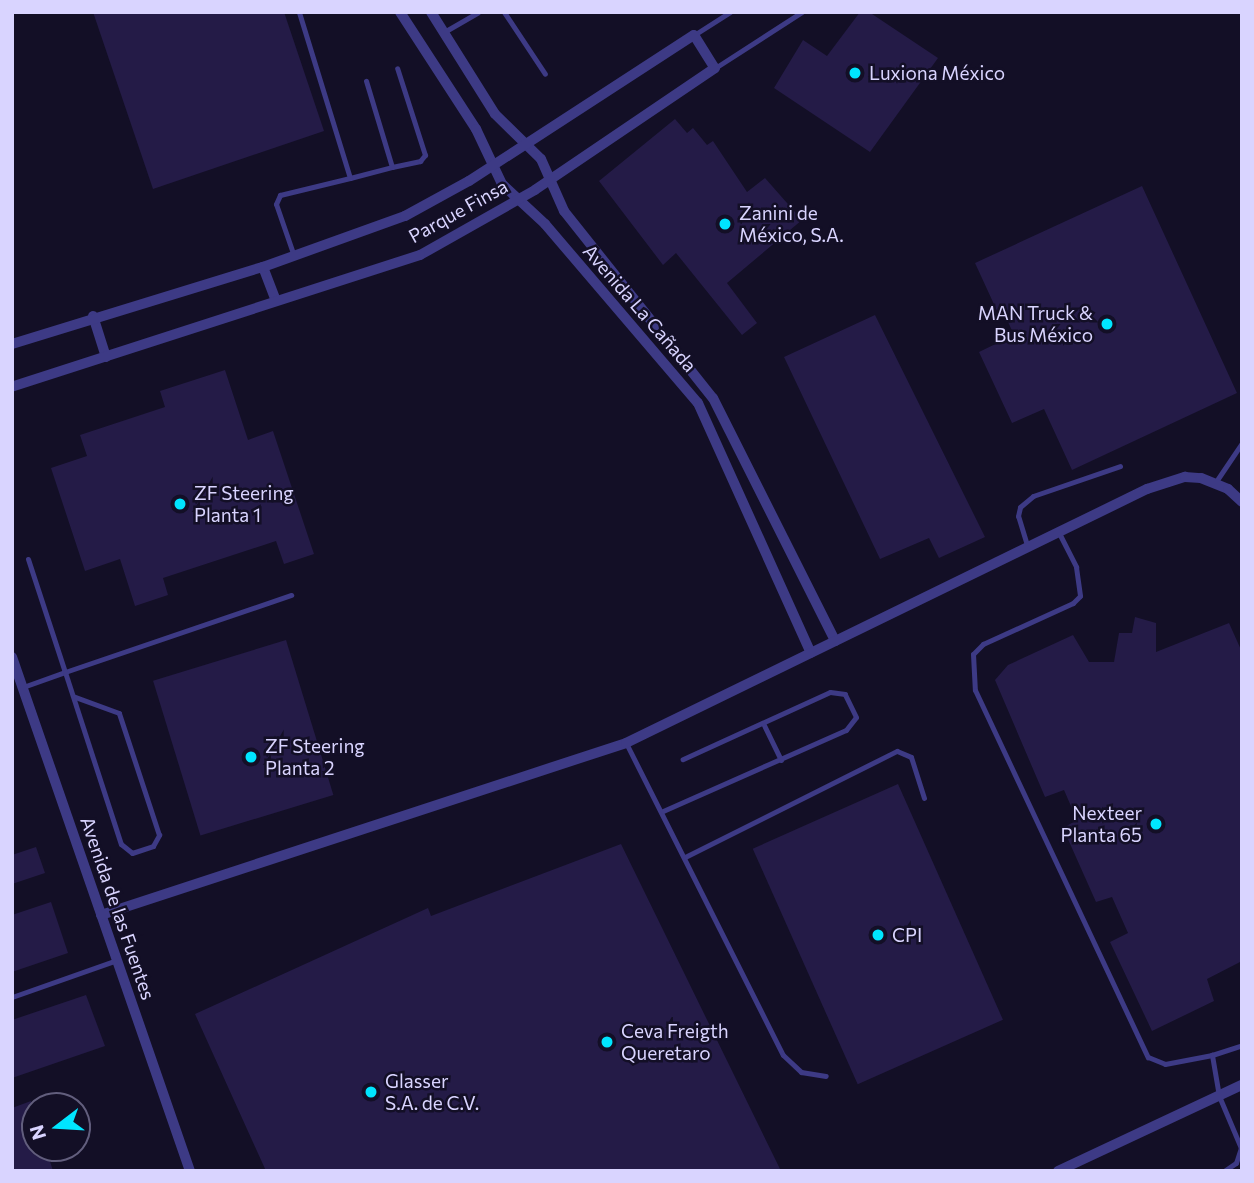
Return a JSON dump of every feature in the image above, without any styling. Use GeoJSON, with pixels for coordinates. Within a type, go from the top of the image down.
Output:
{"type":"FeatureCollection","features":[{"type":"Feature","properties":{"kind":"street","name":"Avenida La Cañada"},"geometry":{"type":"LineString","coordinates":[[401,12],[476,130],[491,165],[515,198],[545,223],[698,403],[811,653]]}},
{"type":"Feature","properties":{"kind":"street"},"geometry":{"type":"LineString","coordinates":[[432,12],[495,114],[526,143],[550,177],[564,211],[713,398],[835,641]]}},
{"type":"Feature","properties":{"kind":"street"},"geometry":{"type":"LineString","coordinates":[[12,344],[93,316],[263,267],[405,216],[491,165],[694,35],[715,68]]}},
{"type":"Feature","properties":{"kind":"street","name":"Parque Finsa"},"geometry":{"type":"LineString","coordinates":[[12,387],[420,255],[550,177],[715,68]]}},
{"type":"Feature","properties":{"kind":"street"},"geometry":{"type":"LineString","coordinates":[[263,267],[276,301]]}},
{"type":"Feature","properties":{"kind":"street"},"geometry":{"type":"LineString","coordinates":[[93,316],[107,357]]}},
{"type":"Feature","properties":{"kind":"street"},"geometry":{"type":"LineString","coordinates":[[102,915],[626,743],[1058,530],[1171,480],[1185,477],[1216,483],[1242,502]]}},
{"type":"Feature","properties":{"kind":"street","name":"Avenida de las Fuentes"},"geometry":{"type":"LineString","coordinates":[[12,657],[190,1171]]}},
{"type":"Feature","properties":{"kind":"street"},"geometry":{"type":"LineString","coordinates":[[1058,1171],[1242,1085]]}},
{"type":"Feature","properties":{"kind":"lane"},"geometry":{"type":"LineString","coordinates":[[299,12],[350,178]]}},
{"type":"Feature","properties":{"kind":"lane"},"geometry":{"type":"LineString","coordinates":[[444,32],[478,12]]}},
{"type":"Feature","properties":{"kind":"lane"},"geometry":{"type":"LineString","coordinates":[[504,12],[544,74]]}},
{"type":"Feature","properties":{"kind":"lane"},"geometry":{"type":"LineString","coordinates":[[694,35],[730,12]]}},
{"type":"Feature","properties":{"kind":"lane","name":"Parque Finsa"},"geometry":{"type":"LineString","coordinates":[[715,68],[802,12]]}},
{"type":"Feature","properties":{"kind":"lane"},"geometry":{"type":"LineString","coordinates":[[294,256],[276,204],[280,195],[420,160],[425,155],[397,68]]}},
{"type":"Feature","properties":{"kind":"lane"},"geometry":{"type":"LineString","coordinates":[[366,81],[392,167]]}},
{"type":"Feature","properties":{"kind":"lane"},"geometry":{"type":"LineString","coordinates":[[1216,483],[1242,443]]}},
{"type":"Feature","properties":{"kind":"lane"},"geometry":{"type":"LineString","coordinates":[[1027,545],[1018,516],[1020,507],[1033,496],[1120,466]]}},
{"type":"Feature","properties":{"kind":"lane"},"geometry":{"type":"LineString","coordinates":[[1058,530],[1076,567],[1080,596],[1073,603],[983,644],[973,654],[975,690],[1149,1057],[1165,1064],[1212,1055],[1242,1045]]}},
{"type":"Feature","properties":{"kind":"lane"},"geometry":{"type":"LineString","coordinates":[[28,559],[121,844],[132,853],[153,846],[159,835],[119,713],[75,697]]}},
{"type":"Feature","properties":{"kind":"lane"},"geometry":{"type":"LineString","coordinates":[[23,687],[291,595]]}},
{"type":"Feature","properties":{"kind":"lane"},"geometry":{"type":"LineString","coordinates":[[663,811],[846,730],[856,717],[845,694],[830,692],[683,759]]}},
{"type":"Feature","properties":{"kind":"lane"},"geometry":{"type":"LineString","coordinates":[[763,723],[781,760]]}},
{"type":"Feature","properties":{"kind":"lane"},"geometry":{"type":"LineString","coordinates":[[626,743],[663,811],[783,1055],[801,1072],[826,1076]]}},
{"type":"Feature","properties":{"kind":"lane"},"geometry":{"type":"LineString","coordinates":[[685,857],[897,751],[911,757],[924,798]]}},
{"type":"Feature","properties":{"kind":"lane"},"geometry":{"type":"LineString","coordinates":[[12,997],[117,960]]}},
{"type":"Feature","properties":{"kind":"lane"},"geometry":{"type":"LineString","coordinates":[[1212,1055],[1219,1096],[1241,1148],[1236,1163],[1224,1171]]}},
{"type":"Feature","properties":{"kind":"building"},"geometry":{"type":"Polygon","coordinates":[[[93,12],[284,12],[324,131],[153,189],[93,12]]]}},
{"type":"Feature","properties":{"kind":"building","name":"Luxiona México"},"geometry":{"type":"Polygon","coordinates":[[[860,12],[869,12],[938,58],[870,152],[774,88],[803,40],[827,56],[860,12]]]}},
{"type":"Feature","properties":{"kind":"building","name":"Zanini de México, S.A."},"geometry":{"type":"Polygon","coordinates":[[[675,119],[687,133],[693,128],[707,145],[713,141],[747,192],[765,178],[802,220],[727,283],[757,323],[742,335],[676,253],[663,265],[599,181],[675,119]]]}},
{"type":"Feature","properties":{"kind":"building","name":"MAN Truck & Bus México"},"geometry":{"type":"Polygon","coordinates":[[[1142,186],[1237,393],[1072,470],[1044,409],[1012,423],[979,352],[1014,335],[1003,311],[998,313],[975,263],[1142,186]]]}},
{"type":"Feature","properties":{"kind":"building"},"geometry":{"type":"Polygon","coordinates":[[[875,315],[985,537],[939,558],[929,538],[880,559],[784,357],[875,315]]]}},
{"type":"Feature","properties":{"kind":"building","name":"ZF Steering Planta 1"},"geometry":{"type":"Polygon","coordinates":[[[225,370],[248,440],[273,431],[314,554],[284,564],[276,541],[163,578],[168,595],[135,606],[120,559],[85,571],[51,468],[87,456],[80,435],[165,407],[160,391],[225,370]]]}},
{"type":"Feature","properties":{"kind":"building","name":"Nexteer Planta 65"},"geometry":{"type":"Polygon","coordinates":[[[1135,617],[1156,623],[1156,652],[1229,623],[1242,652],[1242,961],[1207,979],[1214,1001],[1152,1031],[1110,942],[1128,933],[1112,897],[1096,902],[1063,828],[1077,820],[1064,790],[1045,797],[995,680],[1008,665],[1073,635],[1089,662],[1114,662],[1119,633],[1132,633],[1135,617]]]}},
{"type":"Feature","properties":{"kind":"building","name":"ZF Steering Planta 2"},"geometry":{"type":"Polygon","coordinates":[[[286,640],[333,795],[200,836],[153,681],[286,640]]]}},
{"type":"Feature","properties":{"kind":"building","name":"CPI"},"geometry":{"type":"Polygon","coordinates":[[[898,784],[1003,1020],[858,1084],[753,849],[898,784]]]}},
{"type":"Feature","properties":{"kind":"building"},"geometry":{"type":"Polygon","coordinates":[[[621,844],[781,1171],[266,1171],[195,1014],[428,908],[431,916],[621,844]]]}},
{"type":"Feature","properties":{"kind":"building"},"geometry":{"type":"Polygon","coordinates":[[[36,847],[45,873],[12,884],[12,855],[36,847]]]}},
{"type":"Feature","properties":{"kind":"building"},"geometry":{"type":"Polygon","coordinates":[[[51,902],[68,953],[12,972],[12,915],[51,902]]]}},
{"type":"Feature","properties":{"kind":"building"},"geometry":{"type":"Polygon","coordinates":[[[86,995],[105,1046],[12,1078],[12,1020],[86,995]]]}},
{"type":"Feature","properties":{"kind":"building"},"geometry":{"type":"Polygon","coordinates":[[[21,1105],[21,1162],[50,1162],[53,1171],[12,1171],[12,1108],[21,1105]]]}},
{"type":"Feature","properties":{"kind":"place","name":"Luxiona México"},"geometry":{"type":"Point","coordinates":[855,73]}},
{"type":"Feature","properties":{"kind":"place","name":"Zanini de México, S.A."},"geometry":{"type":"Point","coordinates":[725,224]}},
{"type":"Feature","properties":{"kind":"place","name":"MAN Truck & Bus México"},"geometry":{"type":"Point","coordinates":[1107,324]}},
{"type":"Feature","properties":{"kind":"place","name":"ZF Steering Planta 1"},"geometry":{"type":"Point","coordinates":[180,504]}},
{"type":"Feature","properties":{"kind":"place","name":"ZF Steering Planta 2"},"geometry":{"type":"Point","coordinates":[251,757]}},
{"type":"Feature","properties":{"kind":"place","name":"Nexteer Planta 65"},"geometry":{"type":"Point","coordinates":[1156,824]}},
{"type":"Feature","properties":{"kind":"place","name":"CPI"},"geometry":{"type":"Point","coordinates":[878,935]}},
{"type":"Feature","properties":{"kind":"place","name":"Ceva Freigth Queretaro"},"geometry":{"type":"Point","coordinates":[607,1042]}},
{"type":"Feature","properties":{"kind":"place","name":"Glasser S.A. de C.V."},"geometry":{"type":"Point","coordinates":[371,1092]}}]}
